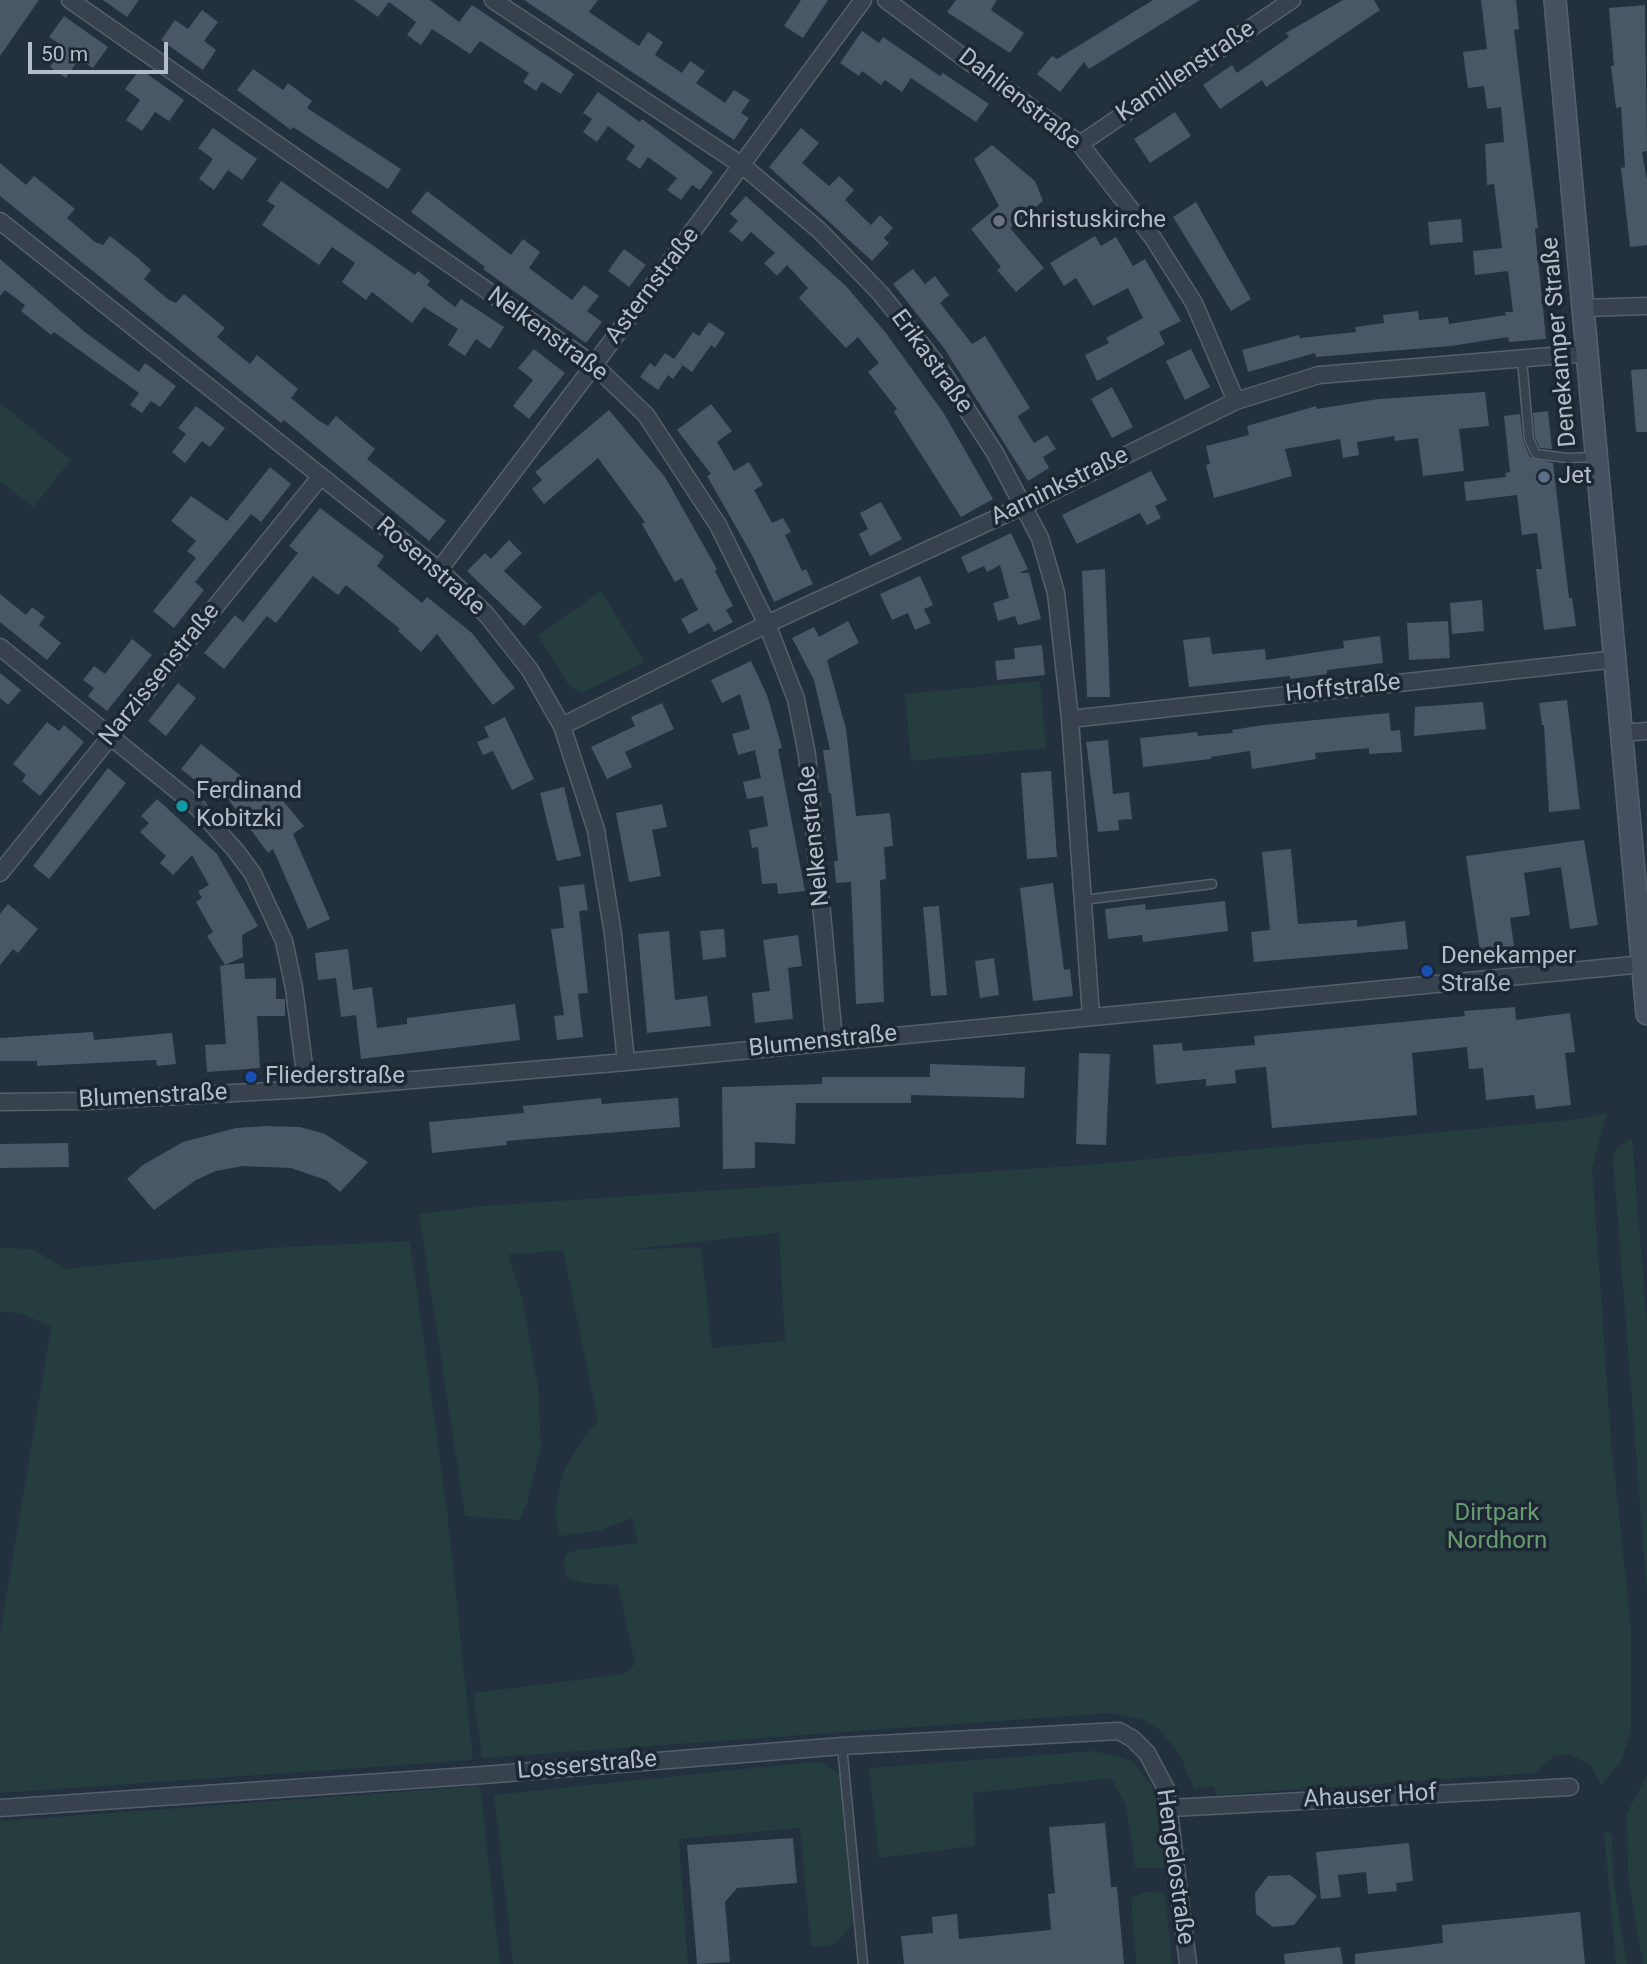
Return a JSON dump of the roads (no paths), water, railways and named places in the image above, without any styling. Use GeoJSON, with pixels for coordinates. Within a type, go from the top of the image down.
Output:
{"type":"FeatureCollection","features":[{"type":"Feature","properties":{"kind":"street","name":"Nelkenstraße"},"geometry":{"type":"LineString","coordinates":[[70,0],[594,365],[646,415],[682,466],[718,525],[767,624],[796,699],[807,755],[834,1040]]}},
{"type":"Feature","properties":{"kind":"street","name":"Erikastraße"},"geometry":{"type":"LineString","coordinates":[[493,0],[743,166],[819,230],[880,293],[942,371],[995,453],[1040,538],[1054,580],[1063,637],[1070,719],[1091,1016]]}},
{"type":"Feature","properties":{"kind":"street","name":"Asternstraße"},"geometry":{"type":"LineString","coordinates":[[439,570],[743,166],[863,0]]}},
{"type":"Feature","properties":{"kind":"street","name":"Dahlienstraße"},"geometry":{"type":"LineString","coordinates":[[886,0],[1080,144],[1153,237],[1194,303],[1236,401]]}},
{"type":"Feature","properties":{"kind":"street","name":"Kamillenstraße"},"geometry":{"type":"LineString","coordinates":[[1080,144],[1292,0]]}},
{"type":"Feature","properties":{"kind":"street","name":"Denekamper Straße"},"geometry":{"type":"LineString","coordinates":[[1555,0],[1647,1014]]}},
{"type":"Feature","properties":{"kind":"street","name":"Rosenstraße"},"geometry":{"type":"LineString","coordinates":[[0,221],[439,570],[486,614],[530,670],[562,726],[596,830],[613,934],[626,1062]]}},
{"type":"Feature","properties":{"kind":"street"},"geometry":{"type":"LineString","coordinates":[[1584,308],[1647,306]]}},
{"type":"Feature","properties":{"kind":"street","name":"Aarninkstraße"},"geometry":{"type":"LineString","coordinates":[[562,726],[767,624],[1023,506],[1236,401],[1319,376],[1588,353]]}},
{"type":"Feature","properties":{"kind":"street","name":"Narzissenstraße"},"geometry":{"type":"LineString","coordinates":[[0,873],[321,476]]}},
{"type":"Feature","properties":{"kind":"street"},"geometry":{"type":"LineString","coordinates":[[0,647],[111,736],[216,827],[236,851],[266,897],[289,962],[307,1088]]}},
{"type":"Feature","properties":{"kind":"street","name":"Hoffstraße"},"geometry":{"type":"LineString","coordinates":[[1070,719],[1616,659]]}},
{"type":"Feature","properties":{"kind":"street"},"geometry":{"type":"LineString","coordinates":[[1622,733],[1647,731]]}},
{"type":"Feature","properties":{"kind":"street","name":"Blumenstraße"},"geometry":{"type":"LineString","coordinates":[[0,1101],[88,1101],[307,1088],[626,1062],[1644,964]]}},
{"type":"Feature","properties":{"kind":"street","name":"Losserstraße"},"geometry":{"type":"LineString","coordinates":[[0,1808],[484,1775],[842,1746],[1098,1730],[1119,1731],[1133,1739],[1157,1770]]}},
{"type":"Feature","properties":{"kind":"street","name":"Hengelostraße"},"geometry":{"type":"LineString","coordinates":[[1157,1770],[1170,1808],[1188,1964]]}},
{"type":"Feature","properties":{"kind":"street","name":"Ahauser Hof"},"geometry":{"type":"LineString","coordinates":[[1170,1808],[1570,1787]]}},
{"type":"Feature","properties":{"kind":"lane"},"geometry":{"type":"LineString","coordinates":[[1522,360],[1529,439],[1536,454],[1567,458],[1596,457]]}},
{"type":"Feature","properties":{"kind":"lane"},"geometry":{"type":"LineString","coordinates":[[1083,900],[1212,884]]}},
{"type":"Feature","properties":{"kind":"lane"},"geometry":{"type":"LineString","coordinates":[[842,1746],[863,1964]]}},
{"type":"Feature","properties":{"kind":"place","name":"Christuskirche"},"geometry":{"type":"Point","coordinates":[999,221]}},
{"type":"Feature","properties":{"kind":"place","name":"Jet"},"geometry":{"type":"Point","coordinates":[1544,477]}},
{"type":"Feature","properties":{"kind":"place","name":"Ferdinand Kobitzki"},"geometry":{"type":"Point","coordinates":[182,806]}},
{"type":"Feature","properties":{"kind":"place","name":"Denekamper Straße"},"geometry":{"type":"Point","coordinates":[1427,971]}},
{"type":"Feature","properties":{"kind":"place","name":"Fliederstraße"},"geometry":{"type":"Point","coordinates":[251,1077]}},
{"type":"Feature","properties":{"kind":"park label","name":"Dirtpark Nordhorn"},"geometry":{"type":"Point","coordinates":[1497,1528]}}]}
